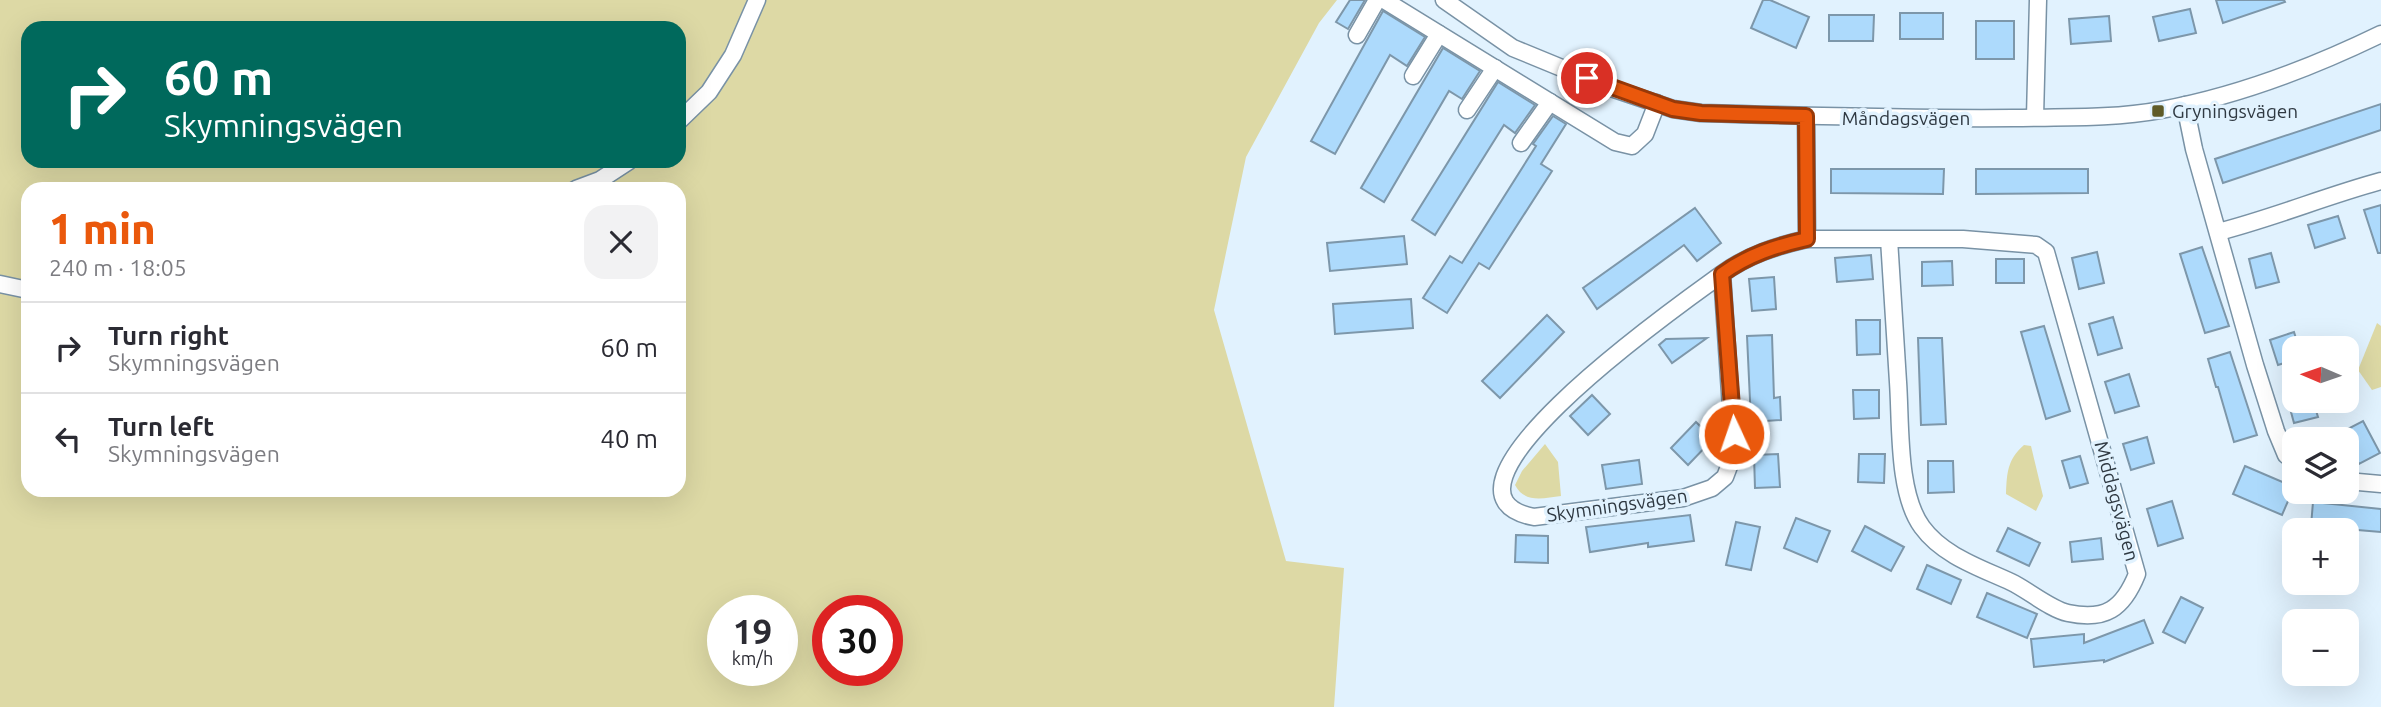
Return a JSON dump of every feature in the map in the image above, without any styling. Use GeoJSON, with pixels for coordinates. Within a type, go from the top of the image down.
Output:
{"type":"FeatureCollection","features":[{"type":"Feature","properties":{"kind":"street"},"geometry":{"type":"LineString","coordinates":[[686,114],[709,92],[733,55],[757,0]]}},
{"type":"Feature","properties":{"kind":"street"},"geometry":{"type":"LineString","coordinates":[[1357,35],[1377,0]]}},
{"type":"Feature","properties":{"kind":"street"},"geometry":{"type":"LineString","coordinates":[[1384,0],[1615,142],[1632,146],[1645,134],[1657,103]]}},
{"type":"Feature","properties":{"kind":"street","name":"Måndagsvägen"},"geometry":{"type":"LineString","coordinates":[[1444,0],[1513,48],[1608,87],[1673,109],[1701,113],[1896,119],[2103,116],[2158,111],[2274,81],[2325,61],[2381,34]]}},
{"type":"Feature","properties":{"kind":"street"},"geometry":{"type":"LineString","coordinates":[[2035,117],[2038,0]]}},
{"type":"Feature","properties":{"kind":"street"},"geometry":{"type":"LineString","coordinates":[[1413,76],[1439,34]]}},
{"type":"Feature","properties":{"kind":"street"},"geometry":{"type":"LineString","coordinates":[[1467,110],[1495,68]]}},
{"type":"Feature","properties":{"kind":"street"},"geometry":{"type":"LineString","coordinates":[[1521,144],[1550,102]]}},
{"type":"Feature","properties":{"kind":"street"},"geometry":{"type":"LineString","coordinates":[[2185,105],[2194,149],[2255,365],[2282,444]]}},
{"type":"Feature","properties":{"kind":"street"},"geometry":{"type":"LineString","coordinates":[[1806,116],[1807,239]]}},
{"type":"Feature","properties":{"kind":"street"},"geometry":{"type":"LineString","coordinates":[[595,182],[618,168]]}},
{"type":"Feature","properties":{"kind":"street"},"geometry":{"type":"LineString","coordinates":[[2218,232],[2381,181]]}},
{"type":"Feature","properties":{"kind":"street","name":"Middagsvägen"},"geometry":{"type":"LineString","coordinates":[[1807,239],[1889,239],[1963,239],[2036,244],[2046,253],[2137,574],[2131,589],[2115,609],[2096,616],[2065,612],[1951,554],[1924,531],[1912,513],[1904,472],[1889,239]]}},
{"type":"Feature","properties":{"kind":"street","name":"Skymningsvägen"},"geometry":{"type":"LineString","coordinates":[[1722,274],[1734,453],[1725,477],[1712,488],[1683,498],[1534,517],[1518,513],[1507,506],[1501,492],[1501,481],[1510,464],[1538,427],[1580,384],[1722,274],[1749,257],[1776,246],[1807,239]]}},
{"type":"Feature","properties":{"kind":"street"},"geometry":{"type":"LineString","coordinates":[[0,284],[21,288]]}},
{"type":"Feature","properties":{"kind":"street"},"geometry":{"type":"LineString","coordinates":[[2359,482],[2381,484]]}},
{"type":"Feature","properties":{"kind":"shaded area"},"geometry":{"type":"Polygon","coordinates":[[[0,0],[1337,0],[1319,23],[1246,157],[1214,310],[1286,561],[1344,568],[1334,707],[0,707],[0,0]]]}},
{"type":"Feature","properties":{"kind":"shaded area"},"geometry":{"type":"Polygon","coordinates":[[[2377,323],[2381,326],[2381,387],[2372,390],[2359,368],[2377,323]]]}},
{"type":"Feature","properties":{"kind":"shaded area"},"geometry":{"type":"Polygon","coordinates":[[[1545,444],[1558,462],[1561,496],[1529,497],[1515,485],[1522,471],[1545,444]]]}},
{"type":"Feature","properties":{"kind":"shaded area"},"geometry":{"type":"Polygon","coordinates":[[[2024,445],[2031,446],[2043,496],[2036,511],[2006,494],[2009,467],[2024,445]]]}},
{"type":"Feature","properties":{"kind":"building"},"geometry":{"type":"Polygon","coordinates":[[[1350,0],[1365,0],[1348,29],[1336,22],[1350,0]]]}},
{"type":"Feature","properties":{"kind":"building"},"geometry":{"type":"Polygon","coordinates":[[[1763,0],[1770,0],[1809,17],[1796,48],[1751,28],[1763,0]]]}},
{"type":"Feature","properties":{"kind":"building"},"geometry":{"type":"Polygon","coordinates":[[[2216,0],[2284,0],[2285,2],[2223,23],[2216,0]]]}},
{"type":"Feature","properties":{"kind":"building"},"geometry":{"type":"Polygon","coordinates":[[[2190,9],[2196,33],[2159,41],[2153,17],[2190,9]]]}},
{"type":"Feature","properties":{"kind":"building"},"geometry":{"type":"Polygon","coordinates":[[[1383,11],[1425,37],[1407,66],[1390,55],[1335,154],[1311,141],[1383,11]]]}},
{"type":"Feature","properties":{"kind":"building"},"geometry":{"type":"Polygon","coordinates":[[[1900,13],[1943,13],[1943,39],[1900,39],[1900,13]]]}},
{"type":"Feature","properties":{"kind":"building"},"geometry":{"type":"Polygon","coordinates":[[[1829,15],[1874,15],[1873,41],[1829,41],[1829,15]]]}},
{"type":"Feature","properties":{"kind":"building"},"geometry":{"type":"Polygon","coordinates":[[[2109,16],[2111,41],[2071,44],[2069,19],[2109,16]]]}},
{"type":"Feature","properties":{"kind":"building"},"geometry":{"type":"Polygon","coordinates":[[[1976,21],[2014,21],[2014,59],[1976,59],[1976,21]]]}},
{"type":"Feature","properties":{"kind":"building"},"geometry":{"type":"Polygon","coordinates":[[[1443,48],[1480,71],[1462,99],[1449,91],[1384,202],[1361,188],[1443,48]]]}},
{"type":"Feature","properties":{"kind":"building"},"geometry":{"type":"Polygon","coordinates":[[[1498,82],[1535,105],[1515,133],[1504,125],[1435,235],[1412,220],[1498,82]]]}},
{"type":"Feature","properties":{"kind":"building"},"geometry":{"type":"Polygon","coordinates":[[[2381,104],[2381,130],[2223,183],[2215,159],[2381,104]]]}},
{"type":"Feature","properties":{"kind":"building"},"geometry":{"type":"Polygon","coordinates":[[[1553,116],[1566,124],[1541,164],[1552,171],[1489,269],[1479,263],[1447,313],[1423,298],[1450,256],[1462,263],[1536,146],[1533,144],[1553,116]]]}},
{"type":"Feature","properties":{"kind":"building"},"geometry":{"type":"Polygon","coordinates":[[[1831,169],[1944,169],[1943,194],[1831,193],[1831,169]]]}},
{"type":"Feature","properties":{"kind":"building"},"geometry":{"type":"Polygon","coordinates":[[[1976,169],[2088,169],[2088,193],[1976,194],[1976,169]]]}},
{"type":"Feature","properties":{"kind":"building"},"geometry":{"type":"Polygon","coordinates":[[[2381,205],[2381,253],[2378,253],[2364,210],[2381,205]]]}},
{"type":"Feature","properties":{"kind":"building"},"geometry":{"type":"Polygon","coordinates":[[[1695,208],[1721,243],[1697,261],[1684,245],[1597,309],[1583,288],[1695,208]]]}},
{"type":"Feature","properties":{"kind":"building"},"geometry":{"type":"Polygon","coordinates":[[[2338,216],[2345,238],[2315,248],[2308,225],[2338,216]]]}},
{"type":"Feature","properties":{"kind":"building"},"geometry":{"type":"Polygon","coordinates":[[[1404,236],[1407,264],[1330,271],[1327,243],[1404,236]]]}},
{"type":"Feature","properties":{"kind":"building"},"geometry":{"type":"Polygon","coordinates":[[[2202,247],[2229,326],[2205,333],[2180,254],[2202,247]]]}},
{"type":"Feature","properties":{"kind":"building"},"geometry":{"type":"Polygon","coordinates":[[[2097,252],[2104,283],[2079,289],[2072,258],[2097,252]]]}},
{"type":"Feature","properties":{"kind":"building"},"geometry":{"type":"Polygon","coordinates":[[[2271,253],[2279,282],[2256,288],[2249,259],[2271,253]]]}},
{"type":"Feature","properties":{"kind":"building"},"geometry":{"type":"Polygon","coordinates":[[[1871,255],[1873,279],[1837,282],[1835,258],[1871,255]]]}},
{"type":"Feature","properties":{"kind":"building"},"geometry":{"type":"Polygon","coordinates":[[[1996,259],[2024,259],[2024,283],[1996,283],[1996,259]]]}},
{"type":"Feature","properties":{"kind":"building"},"geometry":{"type":"Polygon","coordinates":[[[1952,261],[1953,285],[1922,286],[1922,262],[1952,261]]]}},
{"type":"Feature","properties":{"kind":"building"},"geometry":{"type":"Polygon","coordinates":[[[1774,277],[1776,309],[1752,311],[1749,279],[1774,277]]]}},
{"type":"Feature","properties":{"kind":"building"},"geometry":{"type":"Polygon","coordinates":[[[1411,299],[1413,328],[1335,334],[1333,304],[1411,299]]]}},
{"type":"Feature","properties":{"kind":"building"},"geometry":{"type":"Polygon","coordinates":[[[1547,315],[1564,332],[1500,398],[1482,381],[1547,315]]]}},
{"type":"Feature","properties":{"kind":"building"},"geometry":{"type":"Polygon","coordinates":[[[2113,317],[2122,348],[2098,355],[2089,324],[2113,317]]]}},
{"type":"Feature","properties":{"kind":"building"},"geometry":{"type":"Polygon","coordinates":[[[1856,320],[1880,320],[1880,354],[1857,355],[1856,320]]]}},
{"type":"Feature","properties":{"kind":"building"},"geometry":{"type":"Polygon","coordinates":[[[2044,326],[2070,411],[2046,419],[2021,332],[2044,326]]]}},
{"type":"Feature","properties":{"kind":"building"},"geometry":{"type":"Polygon","coordinates":[[[1772,335],[1774,398],[1780,397],[1781,420],[1751,422],[1747,336],[1772,335]]]}},
{"type":"Feature","properties":{"kind":"building"},"geometry":{"type":"Polygon","coordinates":[[[2282,336],[2282,364],[2278,365],[2270,340],[2282,336]]]}},
{"type":"Feature","properties":{"kind":"building"},"geometry":{"type":"Polygon","coordinates":[[[1707,338],[1672,363],[1659,345],[1666,339],[1707,338]]]}},
{"type":"Feature","properties":{"kind":"building"},"geometry":{"type":"Polygon","coordinates":[[[1918,338],[1942,338],[1946,424],[1921,425],[1918,338]]]}},
{"type":"Feature","properties":{"kind":"building"},"geometry":{"type":"Polygon","coordinates":[[[2230,352],[2257,435],[2234,442],[2208,359],[2230,352]]]}},
{"type":"Feature","properties":{"kind":"building"},"geometry":{"type":"Polygon","coordinates":[[[2129,374],[2139,406],[2115,413],[2105,382],[2129,374]]]}},
{"type":"Feature","properties":{"kind":"building"},"geometry":{"type":"Polygon","coordinates":[[[1853,390],[1879,390],[1879,418],[1854,419],[1853,390]]]}},
{"type":"Feature","properties":{"kind":"building"},"geometry":{"type":"Polygon","coordinates":[[[1592,395],[1610,414],[1588,435],[1570,416],[1592,395]]]}},
{"type":"Feature","properties":{"kind":"building"},"geometry":{"type":"Polygon","coordinates":[[[2291,413],[2317,413],[2318,417],[2294,423],[2291,413]]]}},
{"type":"Feature","properties":{"kind":"building"},"geometry":{"type":"Polygon","coordinates":[[[2363,421],[2380,453],[2359,464],[2359,427],[2352,427],[2363,421]]]}},
{"type":"Feature","properties":{"kind":"building"},"geometry":{"type":"Polygon","coordinates":[[[1696,422],[1713,439],[1688,465],[1671,448],[1696,422]]]}},
{"type":"Feature","properties":{"kind":"building"},"geometry":{"type":"Polygon","coordinates":[[[2147,437],[2154,463],[2131,470],[2123,444],[2147,437]]]}},
{"type":"Feature","properties":{"kind":"building"},"geometry":{"type":"Polygon","coordinates":[[[1778,454],[1780,487],[1755,488],[1754,455],[1778,454]]]}},
{"type":"Feature","properties":{"kind":"building"},"geometry":{"type":"Polygon","coordinates":[[[1859,454],[1885,454],[1884,483],[1858,482],[1859,454]]]}},
{"type":"Feature","properties":{"kind":"building"},"geometry":{"type":"Polygon","coordinates":[[[2080,456],[2088,483],[2070,488],[2062,461],[2080,456]]]}},
{"type":"Feature","properties":{"kind":"building"},"geometry":{"type":"Polygon","coordinates":[[[1639,460],[1642,484],[1606,489],[1602,465],[1639,460]]]}},
{"type":"Feature","properties":{"kind":"building"},"geometry":{"type":"Polygon","coordinates":[[[1928,461],[1953,461],[1954,492],[1928,493],[1928,461]]]}},
{"type":"Feature","properties":{"kind":"building"},"geometry":{"type":"Polygon","coordinates":[[[2245,466],[2282,482],[2282,504],[2287,504],[2282,515],[2233,494],[2245,466]]]}},
{"type":"Feature","properties":{"kind":"building"},"geometry":{"type":"Polygon","coordinates":[[[2172,501],[2183,538],[2158,546],[2147,509],[2172,501]]]}},
{"type":"Feature","properties":{"kind":"building"},"geometry":{"type":"Polygon","coordinates":[[[2313,504],[2381,509],[2381,532],[2359,530],[2359,518],[2312,518],[2313,504]]]}},
{"type":"Feature","properties":{"kind":"building"},"geometry":{"type":"Polygon","coordinates":[[[1690,515],[1694,541],[1648,547],[1648,543],[1590,552],[1586,527],[1690,515]]]}},
{"type":"Feature","properties":{"kind":"building"},"geometry":{"type":"Polygon","coordinates":[[[1796,518],[1830,531],[1817,562],[1784,548],[1796,518]]]}},
{"type":"Feature","properties":{"kind":"building"},"geometry":{"type":"Polygon","coordinates":[[[1736,522],[1760,527],[1751,570],[1726,565],[1736,522]]]}},
{"type":"Feature","properties":{"kind":"building"},"geometry":{"type":"Polygon","coordinates":[[[1865,526],[1904,547],[1891,571],[1852,551],[1865,526]]]}},
{"type":"Feature","properties":{"kind":"building"},"geometry":{"type":"Polygon","coordinates":[[[2008,528],[2040,543],[2029,566],[1997,551],[2008,528]]]}},
{"type":"Feature","properties":{"kind":"building"},"geometry":{"type":"Polygon","coordinates":[[[1516,535],[1548,536],[1548,563],[1515,562],[1516,535]]]}},
{"type":"Feature","properties":{"kind":"building"},"geometry":{"type":"Polygon","coordinates":[[[2101,538],[2103,559],[2072,562],[2070,542],[2101,538]]]}},
{"type":"Feature","properties":{"kind":"building"},"geometry":{"type":"Polygon","coordinates":[[[1927,565],[1961,580],[1951,604],[1917,589],[1927,565]]]}},
{"type":"Feature","properties":{"kind":"building"},"geometry":{"type":"Polygon","coordinates":[[[1987,593],[2037,614],[2027,638],[1977,617],[1987,593]]]}},
{"type":"Feature","properties":{"kind":"building"},"geometry":{"type":"Polygon","coordinates":[[[2181,597],[2203,608],[2185,643],[2163,632],[2181,597]]]}},
{"type":"Feature","properties":{"kind":"building"},"geometry":{"type":"Polygon","coordinates":[[[2144,620],[2153,643],[2104,662],[2034,667],[2031,639],[2084,634],[2084,643],[2144,620]]]}},
{"type":"Feature","properties":{"kind":"place","name":"Gryningsvägen"},"geometry":{"type":"Point","coordinates":[2158,111]}},
{"type":"Feature","properties":{"kind":"route"},"geometry":{"type":"LineString","coordinates":[[1587,78],[1673,109],[1701,113],[1806,116],[1807,239],[1776,246],[1739,261],[1722,274],[1734,434]]}}]}
